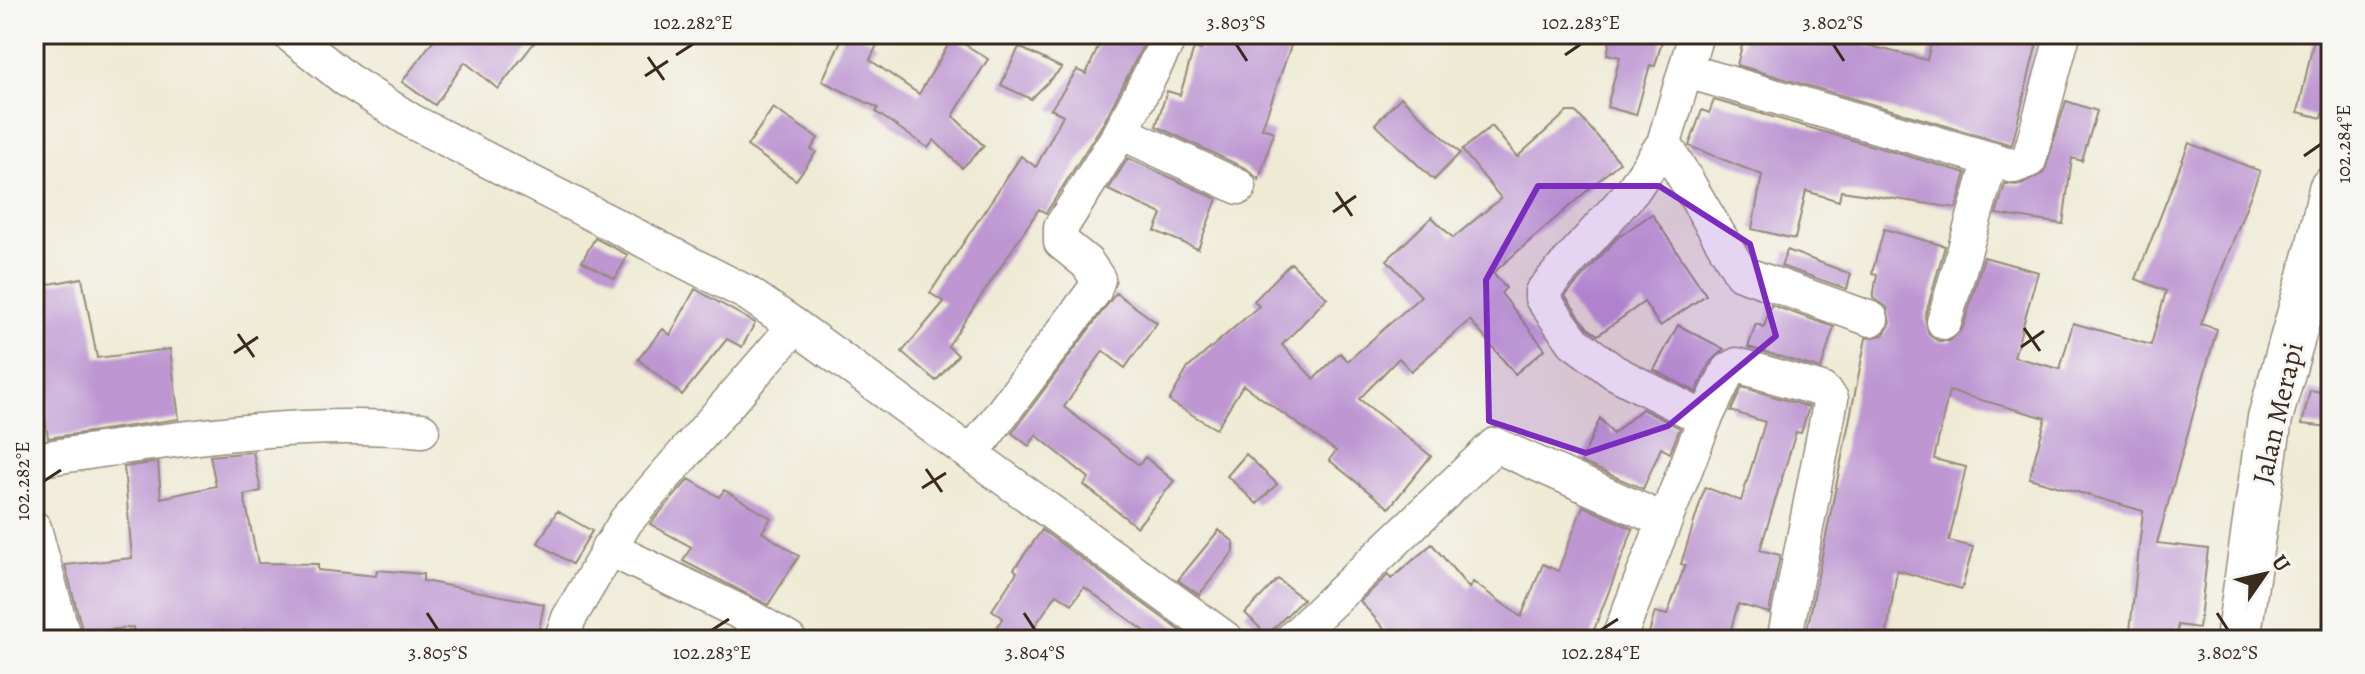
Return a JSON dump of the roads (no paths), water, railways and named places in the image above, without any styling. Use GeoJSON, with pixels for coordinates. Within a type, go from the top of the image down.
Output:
{"type":"FeatureCollection","features":[{"type":"Feature","properties":{"kind":"main road","name":"Jalan Merapi"},"geometry":{"type":"LineString","coordinates":[[2238,640],[2270,418],[2325,250],[2331,189]]}},
{"type":"Feature","properties":{"kind":"street"},"geometry":{"type":"LineString","coordinates":[[289,34],[358,88],[425,129],[747,293],[789,332],[972,453],[1227,640]]}},
{"type":"Feature","properties":{"kind":"street"},"geometry":{"type":"LineString","coordinates":[[972,453],[1094,291],[1098,279],[1087,263],[1061,242],[1061,227],[1121,132],[1171,34]]}},
{"type":"Feature","properties":{"kind":"street"},"geometry":{"type":"LineString","coordinates":[[1696,34],[1664,143],[1633,190],[1543,288],[1542,298],[1574,342],[1614,372],[1705,419]]}},
{"type":"Feature","properties":{"kind":"street"},"geometry":{"type":"LineString","coordinates":[[1687,71],[2014,166],[2029,160],[2063,34]]}},
{"type":"Feature","properties":{"kind":"street"},"geometry":{"type":"LineString","coordinates":[[1121,132],[1239,187]]}},
{"type":"Feature","properties":{"kind":"street"},"geometry":{"type":"LineString","coordinates":[[1664,143],[1741,273],[1871,319]]}},
{"type":"Feature","properties":{"kind":"street"},"geometry":{"type":"LineString","coordinates":[[1944,322],[1991,159]]}},
{"type":"Feature","properties":{"kind":"street"},"geometry":{"type":"LineString","coordinates":[[561,640],[608,548],[626,521],[789,332]]}},
{"type":"Feature","properties":{"kind":"street"},"geometry":{"type":"LineString","coordinates":[[1618,640],[1705,419],[1728,371],[1737,365],[1822,390],[1831,399],[1785,636]]}},
{"type":"Feature","properties":{"kind":"street"},"geometry":{"type":"LineString","coordinates":[[34,460],[263,432],[364,425],[422,430]]}},
{"type":"Feature","properties":{"kind":"street"},"geometry":{"type":"LineString","coordinates":[[1291,640],[1495,445],[1665,521]]}},
{"type":"Feature","properties":{"kind":"street"},"geometry":{"type":"LineString","coordinates":[[34,528],[64,640]]}},
{"type":"Feature","properties":{"kind":"street"},"geometry":{"type":"LineString","coordinates":[[608,548],[748,616],[789,640]]}}]}
